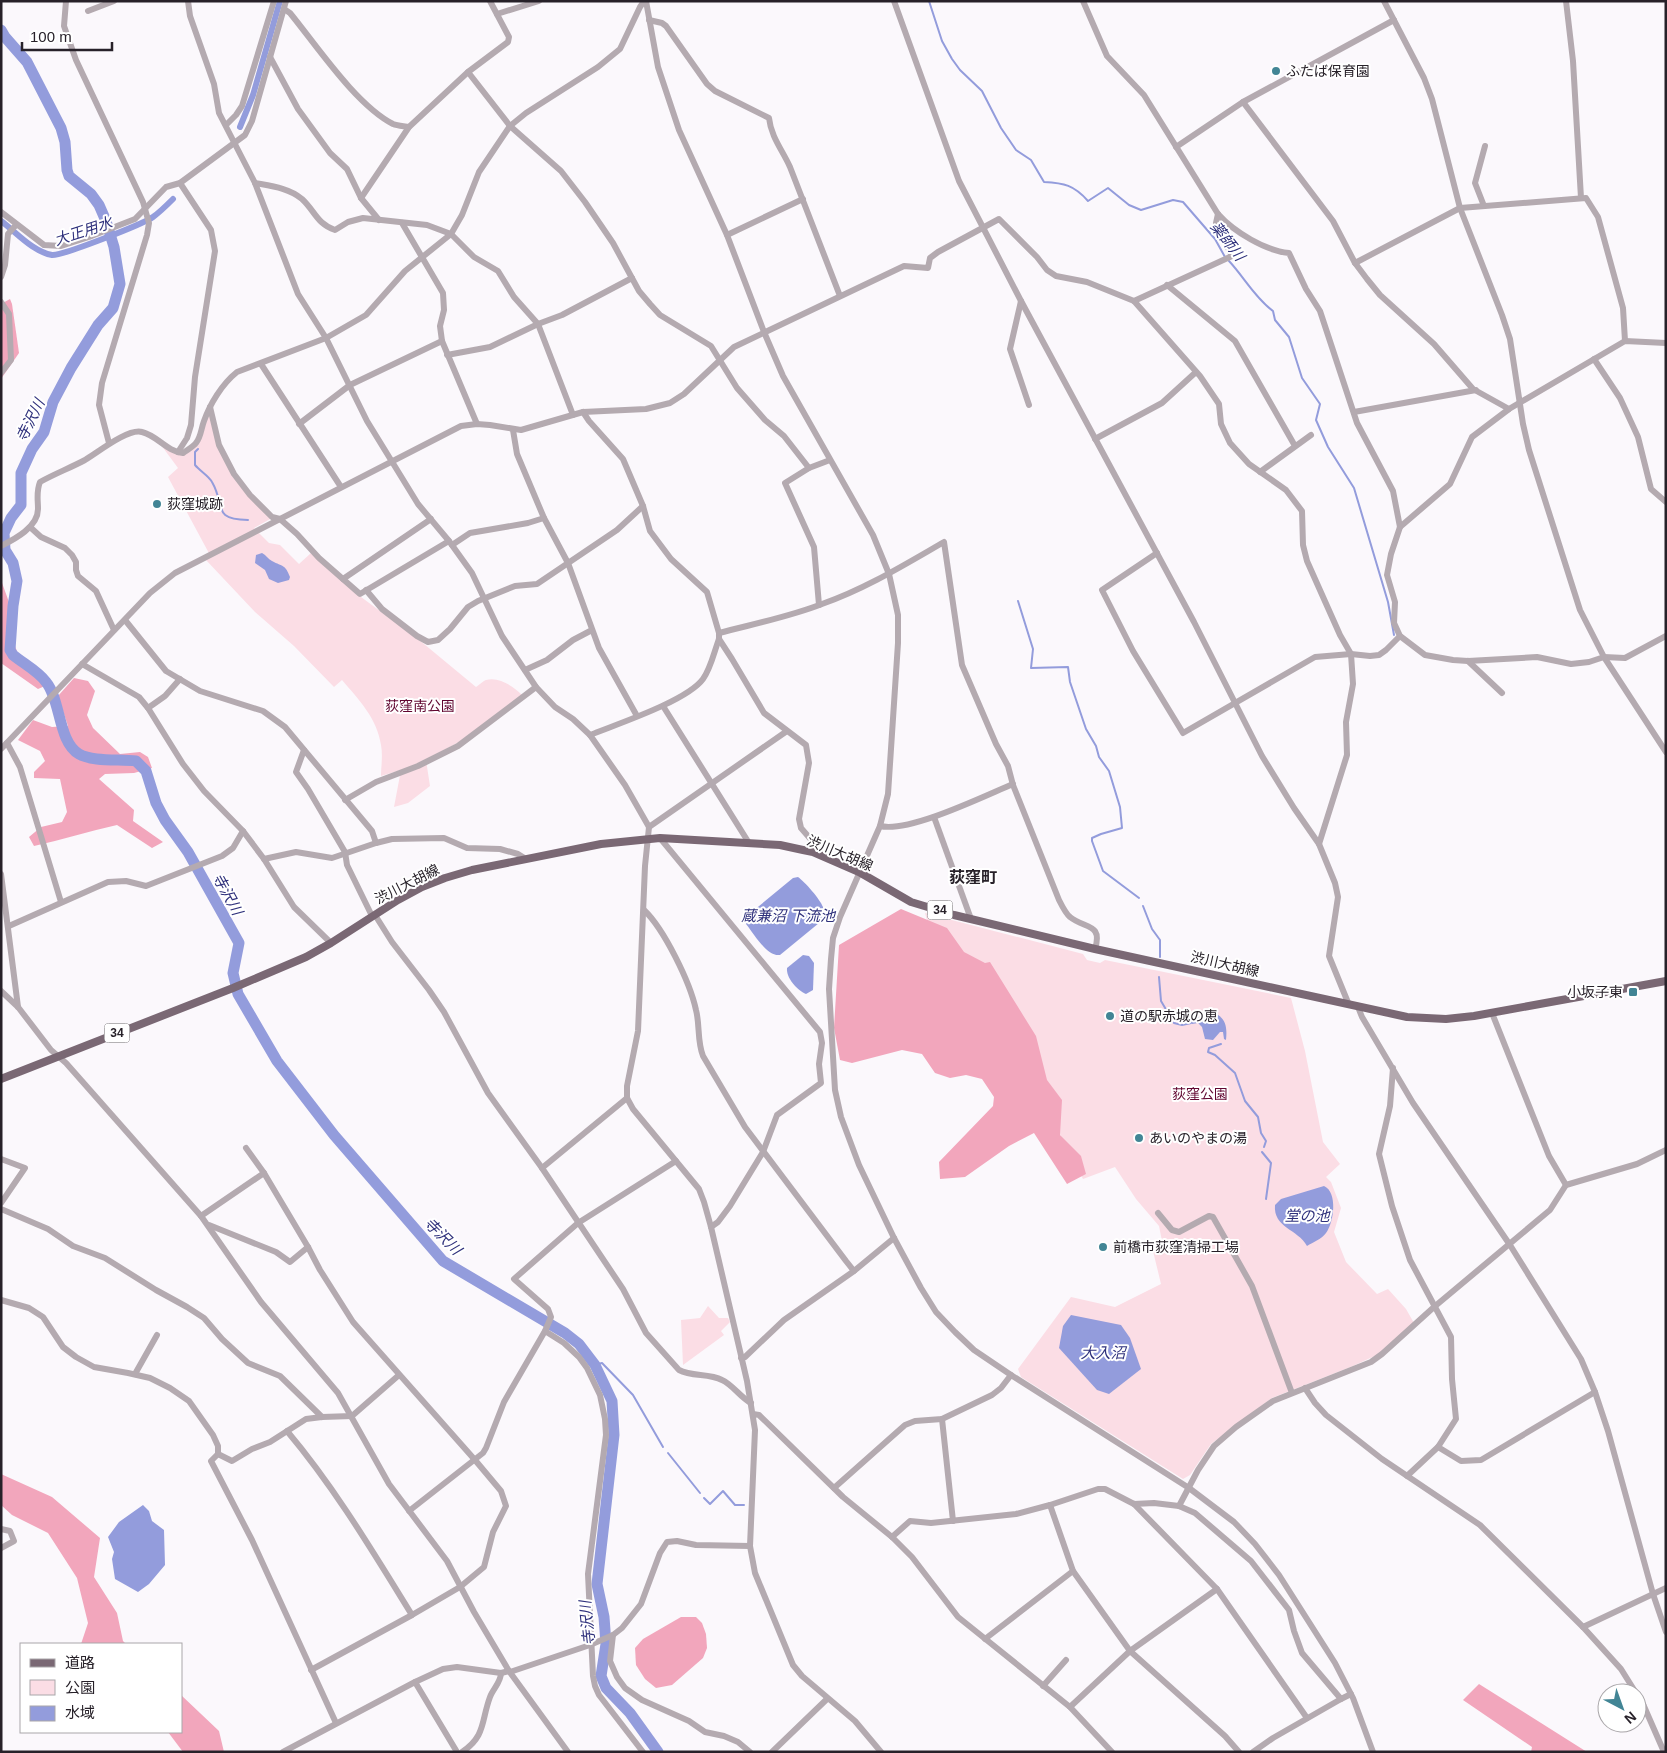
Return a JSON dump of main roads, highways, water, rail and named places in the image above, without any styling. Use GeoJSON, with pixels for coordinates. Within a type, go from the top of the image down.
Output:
{"type":"FeatureCollection","features":[{"type":"Feature","properties":{"kind":"main road","name":"渋川大胡線"},"geometry":{"type":"LineString","coordinates":[[1,1079],[243,984],[306,957],[410,893],[439,880],[472,870],[601,844],[660,838],[749,842],[780,845],[813,852],[859,872],[911,902],[972,919],[1096,949],[1402,1016],[1427,1019],[1474,1016],[1666,981]]}},
{"type":"Feature","properties":{"kind":"water"},"geometry":{"type":"Polygon","coordinates":[[[262,553],[285,568],[290,577],[289,580],[278,583],[269,579],[265,570],[255,563],[256,555],[262,553]]]}},
{"type":"Feature","properties":{"kind":"water","name":"蔵兼沼 下流池"},"geometry":{"type":"Polygon","coordinates":[[[798,877],[819,900],[823,907],[822,915],[819,923],[780,955],[775,955],[761,944],[746,924],[747,916],[793,878],[798,877]]]}},
{"type":"Feature","properties":{"kind":"water"},"geometry":{"type":"Polygon","coordinates":[[[803,955],[809,956],[814,963],[813,990],[806,994],[799,990],[787,972],[787,968],[803,955]]]}},
{"type":"Feature","properties":{"kind":"water"},"geometry":{"type":"Polygon","coordinates":[[[1216,1014],[1224,1022],[1226,1040],[1224,1039],[1223,1032],[1220,1032],[1213,1040],[1205,1039],[1202,1027],[1198,1023],[1192,1024],[1191,1022],[1198,1016],[1205,1022],[1212,1015],[1216,1014]]]}},
{"type":"Feature","properties":{"kind":"water","name":"堂の池"},"geometry":{"type":"Polygon","coordinates":[[[1324,1186],[1331,1194],[1333,1215],[1329,1228],[1324,1235],[1307,1246],[1303,1240],[1278,1219],[1275,1213],[1275,1205],[1281,1199],[1324,1186]]]}},
{"type":"Feature","properties":{"kind":"water","name":"大入沼"},"geometry":{"type":"Polygon","coordinates":[[[1071,1315],[1121,1325],[1130,1338],[1141,1369],[1109,1394],[1097,1390],[1059,1348],[1063,1326],[1071,1315]]]}},
{"type":"Feature","properties":{"kind":"water"},"geometry":{"type":"Polygon","coordinates":[[[143,1505],[149,1511],[152,1521],[164,1530],[165,1565],[149,1584],[138,1592],[115,1579],[112,1559],[114,1552],[108,1537],[119,1522],[143,1505]]]}},
{"type":"Feature","properties":{"kind":"waterway","name":"大正用水"},"geometry":{"type":"LineString","coordinates":[[240,127],[253,95],[280,1]]}},
{"type":"Feature","properties":{"kind":"waterway","name":"薬師川"},"geometry":{"type":"LineString","coordinates":[[929,1],[942,41],[952,59],[960,70],[982,91],[1001,128],[1016,150],[1031,160],[1044,182],[1057,183],[1073,188],[1088,201],[1108,188],[1129,205],[1141,210],[1173,200],[1183,202],[1215,239],[1225,257]]}},
{"type":"Feature","properties":{"kind":"waterway","name":"寺沢川"},"geometry":{"type":"LineString","coordinates":[[1,30],[27,62],[61,128],[65,142],[69,176],[91,194],[99,205],[114,247],[120,284],[113,308],[98,325],[71,368],[53,402],[44,432],[32,449],[21,473],[21,505],[11,518],[4,533],[5,550],[13,563],[17,581],[10,650],[13,655],[35,671],[46,682],[55,699],[63,731],[72,748],[85,757],[136,761],[146,771],[156,803],[165,820],[188,852],[239,943],[233,973],[238,994],[277,1061],[334,1135],[443,1261],[565,1333],[579,1344],[595,1365],[612,1401],[614,1435],[597,1584],[604,1617],[606,1644],[601,1676],[606,1688],[630,1713],[658,1752]]}},
{"type":"Feature","properties":{"kind":"waterway","name":"大正用水"},"geometry":{"type":"LineString","coordinates":[[1,221],[31,246],[52,255],[86,245],[146,221],[156,215],[173,199]]}},
{"type":"Feature","properties":{"kind":"waterway","name":"薬師川"},"geometry":{"type":"LineString","coordinates":[[1229,261],[1255,294],[1273,311],[1275,320],[1289,337],[1302,378],[1320,404],[1316,420],[1328,447],[1354,488],[1388,602],[1394,635]]}},
{"type":"Feature","properties":{"kind":"waterway"},"geometry":{"type":"LineString","coordinates":[[198,449],[195,452],[195,465],[212,482],[221,510],[229,517],[248,520]]}},
{"type":"Feature","properties":{"kind":"waterway"},"geometry":{"type":"LineString","coordinates":[[1018,601],[1033,649],[1031,668],[1068,667],[1070,682],[1086,729],[1096,746],[1099,757],[1109,771],[1120,807],[1122,828],[1092,838],[1103,871],[1139,898]]}},
{"type":"Feature","properties":{"kind":"waterway"},"geometry":{"type":"LineString","coordinates":[[1143,906],[1152,929],[1160,940],[1160,957]]}},
{"type":"Feature","properties":{"kind":"waterway"},"geometry":{"type":"LineString","coordinates":[[1159,977],[1161,1001],[1174,1023],[1182,1025],[1191,1023]]}},
{"type":"Feature","properties":{"kind":"waterway"},"geometry":{"type":"LineString","coordinates":[[1221,1044],[1209,1048],[1208,1052],[1215,1055],[1235,1073],[1245,1101],[1258,1117],[1261,1133],[1266,1141],[1264,1147]]}},
{"type":"Feature","properties":{"kind":"waterway","name":"寺沢川"},"geometry":{"type":"LineString","coordinates":[[307,1098],[337,1133],[334,1136]]}},
{"type":"Feature","properties":{"kind":"waterway"},"geometry":{"type":"LineString","coordinates":[[1262,1152],[1271,1163],[1266,1199]]}},
{"type":"Feature","properties":{"kind":"waterway"},"geometry":{"type":"LineString","coordinates":[[595,1365],[602,1363],[633,1395],[663,1447]]}},
{"type":"Feature","properties":{"kind":"waterway"},"geometry":{"type":"LineString","coordinates":[[668,1453],[700,1493]]}},
{"type":"Feature","properties":{"kind":"waterway"},"geometry":{"type":"LineString","coordinates":[[704,1498],[710,1504],[723,1491],[735,1505],[744,1505]]}},
{"type":"Feature","properties":{"kind":"place","name":"ふたば保育園"},"geometry":{"type":"Point","coordinates":[1276,71]}},
{"type":"Feature","properties":{"kind":"place","name":"荻窪城跡"},"geometry":{"type":"Point","coordinates":[157,504]}},
{"type":"Feature","properties":{"kind":"place","name":"小坂子東"},"geometry":{"type":"Point","coordinates":[1633,992]}},
{"type":"Feature","properties":{"kind":"place","name":"道の駅赤城の恵"},"geometry":{"type":"Point","coordinates":[1110,1016]}},
{"type":"Feature","properties":{"kind":"place","name":"あいのやまの湯"},"geometry":{"type":"Point","coordinates":[1139,1138]}},
{"type":"Feature","properties":{"kind":"place","name":"前橋市荻窪清掃工場"},"geometry":{"type":"Point","coordinates":[1103,1247]}},
{"type":"Feature","properties":{"kind":"district","name":"荻窪町"},"geometry":{"type":"Point","coordinates":[973,877]}},
{"type":"Feature","properties":{"kind":"park label","name":"荻窪南公園"},"geometry":{"type":"Point","coordinates":[420,706]}},
{"type":"Feature","properties":{"kind":"park label","name":"荻窪公園"},"geometry":{"type":"Point","coordinates":[1200,1094]}}]}
